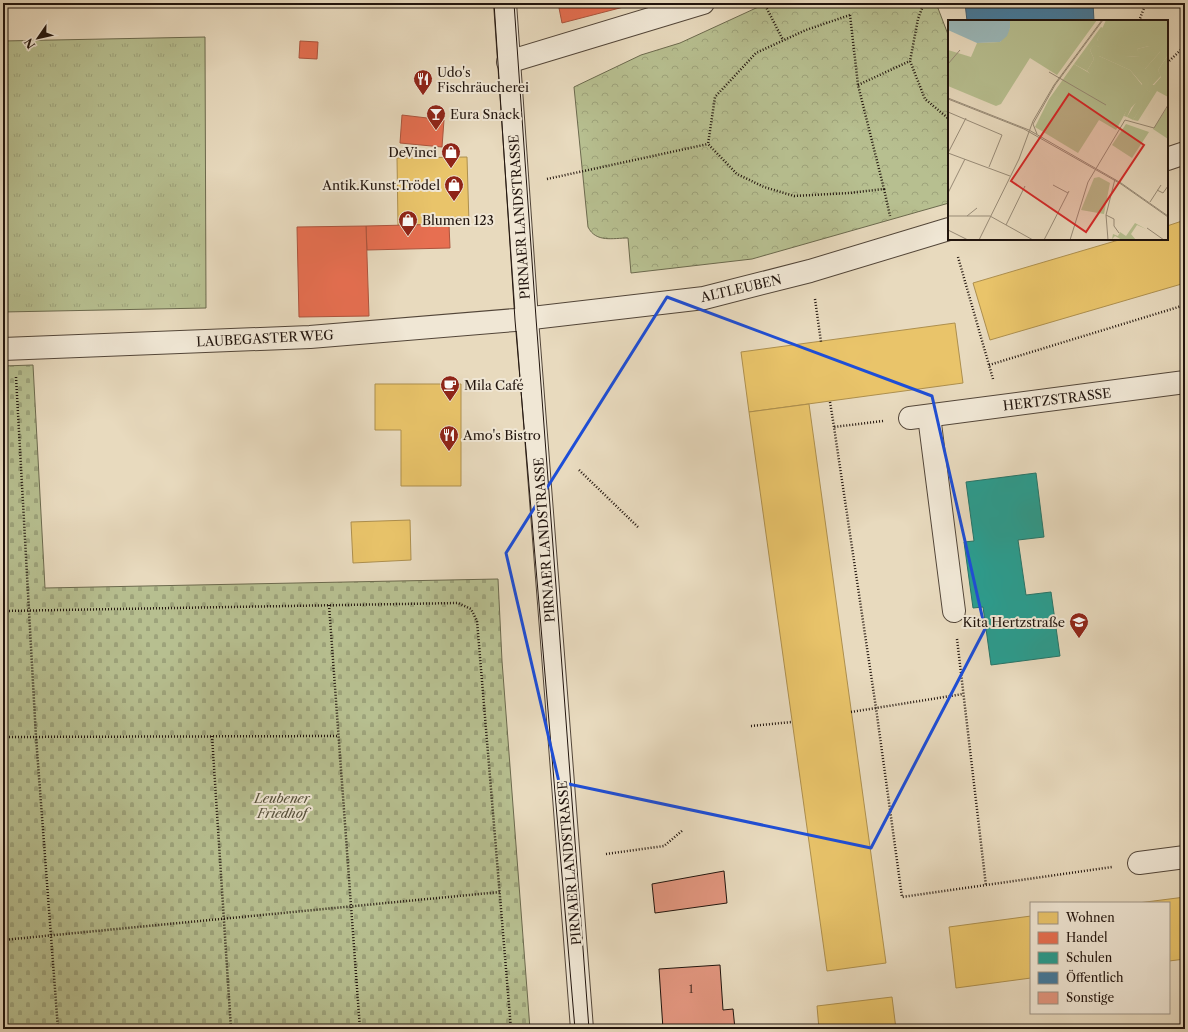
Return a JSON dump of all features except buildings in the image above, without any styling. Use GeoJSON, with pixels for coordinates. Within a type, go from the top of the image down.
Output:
{"type":"FeatureCollection","features":[{"type":"Feature","properties":{"kind":"street","name":"PIRNAER LANDSTRASSE"},"geometry":{"type":"LineString","coordinates":[[506,3],[508,62],[526,319],[582,1029]]}},
{"type":"Feature","properties":{"kind":"street"},"geometry":{"type":"LineString","coordinates":[[508,62],[703,3]]}},
{"type":"Feature","properties":{"kind":"street"},"geometry":{"type":"LineString","coordinates":[[1168,159],[1185,153]]}},
{"type":"Feature","properties":{"kind":"street","name":"ALTLEUBEN"},"geometry":{"type":"LineString","coordinates":[[526,319],[704,298],[810,271],[948,229]]}},
{"type":"Feature","properties":{"kind":"street","name":"LAUBEGASTER WEG"},"geometry":{"type":"LineString","coordinates":[[8,349],[310,337],[526,319]]}},
{"type":"Feature","properties":{"kind":"street","name":"HERTZSTRASSE"},"geometry":{"type":"LineString","coordinates":[[919,417],[1185,382]]}},
{"type":"Feature","properties":{"kind":"street"},"geometry":{"type":"LineString","coordinates":[[919,417],[954,611]]}},
{"type":"Feature","properties":{"kind":"street"},"geometry":{"type":"LineString","coordinates":[[1139,863],[1185,857]]}},
{"type":"Feature","properties":{"kind":"path"},"geometry":{"type":"LineString","coordinates":[[764,3],[783,40]]}},
{"type":"Feature","properties":{"kind":"path"},"geometry":{"type":"LineString","coordinates":[[924,3],[918,20],[910,61],[925,99],[948,118]]}},
{"type":"Feature","properties":{"kind":"path"},"geometry":{"type":"LineString","coordinates":[[1139,20],[1146,3]]}},
{"type":"Feature","properties":{"kind":"path"},"geometry":{"type":"LineString","coordinates":[[708,144],[715,97],[756,53],[806,30],[850,15],[858,85],[891,222]]}},
{"type":"Feature","properties":{"kind":"path"},"geometry":{"type":"LineString","coordinates":[[1168,62],[1185,46]]}},
{"type":"Feature","properties":{"kind":"path"},"geometry":{"type":"LineString","coordinates":[[858,85],[910,61]]}},
{"type":"Feature","properties":{"kind":"path"},"geometry":{"type":"LineString","coordinates":[[517,185],[708,144]]}},
{"type":"Feature","properties":{"kind":"path"},"geometry":{"type":"LineString","coordinates":[[708,144],[737,174],[764,187],[794,196],[884,190]]}},
{"type":"Feature","properties":{"kind":"path"},"geometry":{"type":"LineString","coordinates":[[957,253],[1001,406]]}},
{"type":"Feature","properties":{"kind":"path"},"geometry":{"type":"LineString","coordinates":[[810,271],[821,342]]}},
{"type":"Feature","properties":{"kind":"path"},"geometry":{"type":"LineString","coordinates":[[990,365],[1185,305]]}},
{"type":"Feature","properties":{"kind":"path"},"geometry":{"type":"LineString","coordinates":[[8,349],[29,611],[36,737],[58,1029]]}},
{"type":"Feature","properties":{"kind":"path"},"geometry":{"type":"LineString","coordinates":[[830,402],[876,708],[902,897],[1139,863]]}},
{"type":"Feature","properties":{"kind":"path"},"geometry":{"type":"LineString","coordinates":[[834,427],[919,417]]}},
{"type":"Feature","properties":{"kind":"path"},"geometry":{"type":"LineString","coordinates":[[578,470],[638,528]]}},
{"type":"Feature","properties":{"kind":"path"},"geometry":{"type":"LineString","coordinates":[[3,611],[458,603],[471,609],[477,621],[511,1029]]}},
{"type":"Feature","properties":{"kind":"path"},"geometry":{"type":"LineString","coordinates":[[329,605],[360,1029]]}},
{"type":"Feature","properties":{"kind":"path"},"geometry":{"type":"LineString","coordinates":[[954,611],[986,886]]}},
{"type":"Feature","properties":{"kind":"path"},"geometry":{"type":"LineString","coordinates":[[852,712],[963,694]]}},
{"type":"Feature","properties":{"kind":"path"},"geometry":{"type":"LineString","coordinates":[[751,726],[792,722]]}},
{"type":"Feature","properties":{"kind":"path"},"geometry":{"type":"LineString","coordinates":[[212,736],[231,1029]]}},
{"type":"Feature","properties":{"kind":"path"},"geometry":{"type":"LineString","coordinates":[[3,737],[338,736]]}},
{"type":"Feature","properties":{"kind":"path"},"geometry":{"type":"LineString","coordinates":[[606,854],[664,846],[683,830]]}},
{"type":"Feature","properties":{"kind":"path"},"geometry":{"type":"LineString","coordinates":[[3,940],[500,892]]}},
{"type":"Feature","properties":{"kind":"highlighted area"},"geometry":{"type":"Polygon","coordinates":[[[667,297],[932,396],[985,629],[871,848],[559,782],[506,553],[667,297]]]}},
{"type":"Feature","properties":{"kind":"green space"},"geometry":{"type":"Polygon","coordinates":[[[767,3],[936,3],[948,34],[948,203],[752,259],[631,273],[628,238],[600,238],[591,232],[588,227],[574,87],[641,55],[680,43],[767,3]]]}},
{"type":"Feature","properties":{"kind":"green space"},"geometry":{"type":"Polygon","coordinates":[[[205,37],[206,308],[3,312],[3,41],[205,37]]]}},
{"type":"Feature","properties":{"kind":"green space","name":"Leubener Friedhof"},"geometry":{"type":"Polygon","coordinates":[[[33,365],[45,588],[498,579],[502,661],[530,1029],[3,1029],[3,366],[33,365]]]}},
{"type":"Feature","properties":{"kind":"tram line"},"geometry":{"type":"LineString","coordinates":[[494,3],[515,320],[575,1029]]}},
{"type":"Feature","properties":{"kind":"tram line"},"geometry":{"type":"LineString","coordinates":[[514,3],[589,1029]]}},
{"type":"Feature","properties":{"kind":"place","name":"Udo's Fischräucherei"},"geometry":{"type":"Point","coordinates":[423,96]}},
{"type":"Feature","properties":{"kind":"place","name":"Eura Snack"},"geometry":{"type":"Point","coordinates":[436,131]}},
{"type":"Feature","properties":{"kind":"place","name":"DeVinci"},"geometry":{"type":"Point","coordinates":[451,169]}},
{"type":"Feature","properties":{"kind":"place","name":"Antik.Kunst.Trödel"},"geometry":{"type":"Point","coordinates":[454,202]}},
{"type":"Feature","properties":{"kind":"place","name":"Blumen 123"},"geometry":{"type":"Point","coordinates":[408,237]}},
{"type":"Feature","properties":{"kind":"place","name":"Mila Café"},"geometry":{"type":"Point","coordinates":[450,402]}},
{"type":"Feature","properties":{"kind":"place","name":"Amo's Bistro"},"geometry":{"type":"Point","coordinates":[449,452]}},
{"type":"Feature","properties":{"kind":"place","name":"Kita Hertzstraße"},"geometry":{"type":"Point","coordinates":[1079,639]}}]}
